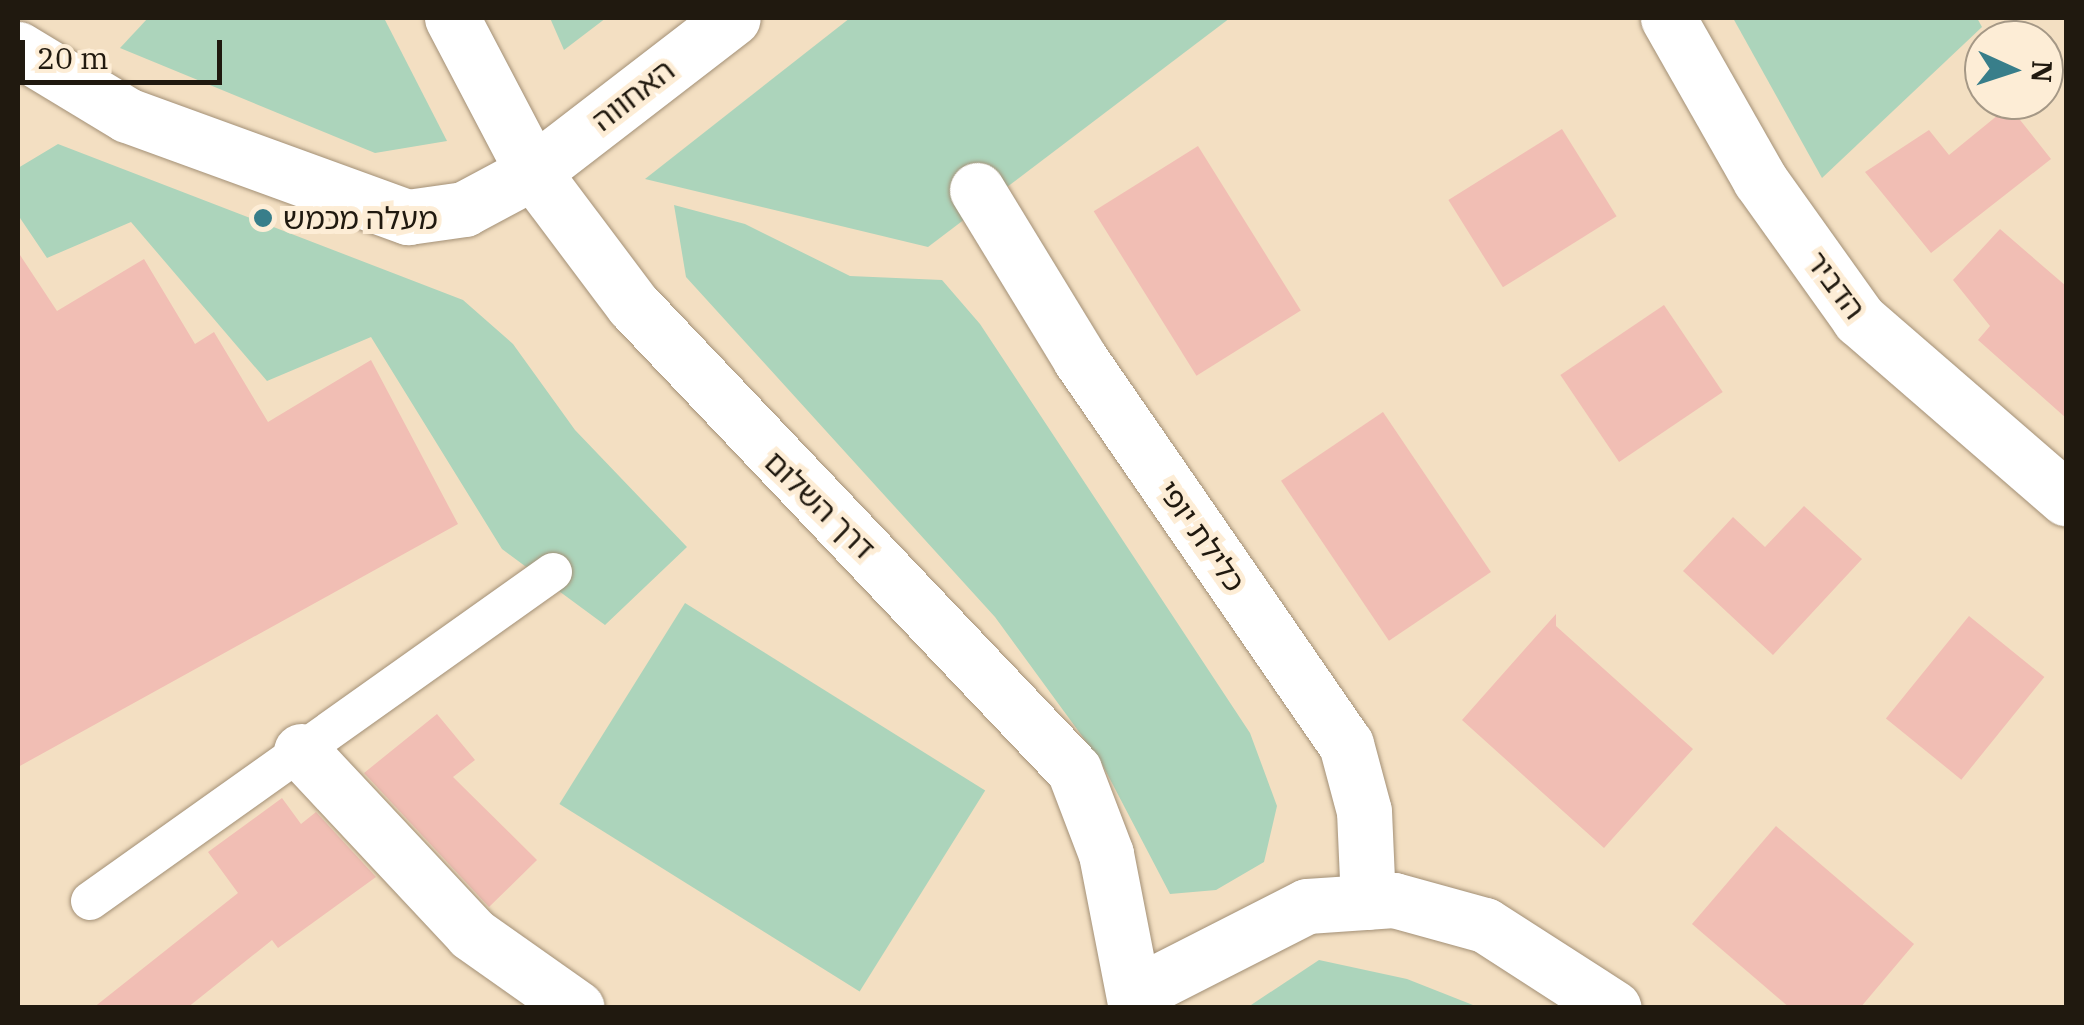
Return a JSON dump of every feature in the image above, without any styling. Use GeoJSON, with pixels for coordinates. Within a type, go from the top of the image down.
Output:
{"type":"FeatureCollection","features":[{"type":"Feature","properties":{"kind":"street","name":"דרך השלום"},"geometry":{"type":"LineString","coordinates":[[452,18],[534,172],[633,305],[742,426],[992,674],[1074,770],[1106,854],[1135,1001]]}},
{"type":"Feature","properties":{"kind":"street","name":"האחווה"},"geometry":{"type":"LineString","coordinates":[[18,50],[127,115],[408,217],[464,209],[534,172],[734,18]]}},
{"type":"Feature","properties":{"kind":"street","name":"הדביר"},"geometry":{"type":"LineString","coordinates":[[1668,18],[1760,180],[1859,319],[2066,498]]}},
{"type":"Feature","properties":{"kind":"street","name":"כלילת יופי"},"geometry":{"type":"LineString","coordinates":[[977,190],[1080,360],[1346,744],[1364,811],[1368,902]]}},
{"type":"Feature","properties":{"kind":"street"},"geometry":{"type":"LineString","coordinates":[[301,752],[472,934],[577,1008]]}},
{"type":"Feature","properties":{"kind":"street"},"geometry":{"type":"LineString","coordinates":[[1135,1001],[1308,906],[1394,900],[1485,926],[1614,1008]]}},
{"type":"Feature","properties":{"kind":"lane"},"geometry":{"type":"LineString","coordinates":[[90,901],[553,572]]}},
{"type":"Feature","properties":{"kind":"green space"},"geometry":{"type":"Polygon","coordinates":[[[148,18],[384,18],[447,141],[375,153],[120,48],[148,18]]]}},
{"type":"Feature","properties":{"kind":"green space"},"geometry":{"type":"Polygon","coordinates":[[[550,18],[606,18],[564,50],[550,18]]]}},
{"type":"Feature","properties":{"kind":"green space"},"geometry":{"type":"Polygon","coordinates":[[[850,18],[1230,18],[928,247],[645,179],[850,18]]]}},
{"type":"Feature","properties":{"kind":"green space"},"geometry":{"type":"Polygon","coordinates":[[[1733,18],[1977,18],[1964,20],[1964,44],[1822,178],[1733,18]]]}},
{"type":"Feature","properties":{"kind":"green space"},"geometry":{"type":"Polygon","coordinates":[[[58,144],[463,300],[513,344],[575,430],[687,547],[605,625],[502,549],[371,337],[267,381],[131,222],[47,258],[18,215],[18,168],[58,144]]]}},
{"type":"Feature","properties":{"kind":"green space"},"geometry":{"type":"Polygon","coordinates":[[[674,205],[745,224],[850,276],[942,280],[980,324],[1250,733],[1277,806],[1264,862],[1216,890],[1170,894],[1101,762],[995,617],[686,277],[674,205]]]}},
{"type":"Feature","properties":{"kind":"green space"},"geometry":{"type":"Polygon","coordinates":[[[685,603],[985,791],[860,992],[559,804],[685,603]]]}},
{"type":"Feature","properties":{"kind":"green space"},"geometry":{"type":"Polygon","coordinates":[[[1319,960],[1407,979],[1478,1007],[1248,1007],[1319,960]]]}},
{"type":"Feature","properties":{"kind":"building"},"geometry":{"type":"Polygon","coordinates":[[[1992,120],[2020,120],[2051,159],[1931,253],[1865,172],[1929,130],[1949,155],[1992,120]]]}},
{"type":"Feature","properties":{"kind":"building"},"geometry":{"type":"Polygon","coordinates":[[[1562,129],[1617,216],[1503,287],[1448,200],[1562,129]]]}},
{"type":"Feature","properties":{"kind":"building"},"geometry":{"type":"Polygon","coordinates":[[[1198,146],[1301,311],[1196,376],[1094,211],[1198,146]]]}},
{"type":"Feature","properties":{"kind":"building"},"geometry":{"type":"Polygon","coordinates":[[[2000,229],[2066,286],[2066,418],[1978,340],[1990,326],[1953,280],[2000,229]]]}},
{"type":"Feature","properties":{"kind":"building"},"geometry":{"type":"Polygon","coordinates":[[[18,252],[57,311],[144,259],[195,344],[214,332],[268,422],[371,360],[458,524],[18,767],[18,252]]]}},
{"type":"Feature","properties":{"kind":"building"},"geometry":{"type":"Polygon","coordinates":[[[1664,305],[1723,392],[1619,462],[1560,375],[1664,305]]]}},
{"type":"Feature","properties":{"kind":"building"},"geometry":{"type":"Polygon","coordinates":[[[1383,412],[1491,572],[1389,641],[1281,481],[1383,412]]]}},
{"type":"Feature","properties":{"kind":"building"},"geometry":{"type":"Polygon","coordinates":[[[1804,506],[1862,559],[1773,655],[1683,571],[1733,517],[1765,547],[1804,506]]]}},
{"type":"Feature","properties":{"kind":"building"},"geometry":{"type":"Polygon","coordinates":[[[1556,614],[1556,626],[1693,749],[1604,848],[1462,720],[1556,614]]]}},
{"type":"Feature","properties":{"kind":"building"},"geometry":{"type":"Polygon","coordinates":[[[1969,616],[2044,677],[1961,780],[1886,719],[1969,616]]]}},
{"type":"Feature","properties":{"kind":"building"},"geometry":{"type":"Polygon","coordinates":[[[437,714],[475,760],[453,777],[537,860],[489,907],[364,773],[437,714]]]}},
{"type":"Feature","properties":{"kind":"building"},"geometry":{"type":"Polygon","coordinates":[[[282,798],[301,824],[316,812],[376,877],[278,948],[272,940],[187,1008],[93,1008],[238,893],[208,852],[282,798]]]}},
{"type":"Feature","properties":{"kind":"building"},"geometry":{"type":"Polygon","coordinates":[[[1776,826],[1914,944],[1860,1008],[1790,1008],[1692,924],[1776,826]]]}},
{"type":"Feature","properties":{"kind":"place","name":"מעלה מכמש"},"geometry":{"type":"Point","coordinates":[263,218]}}]}
